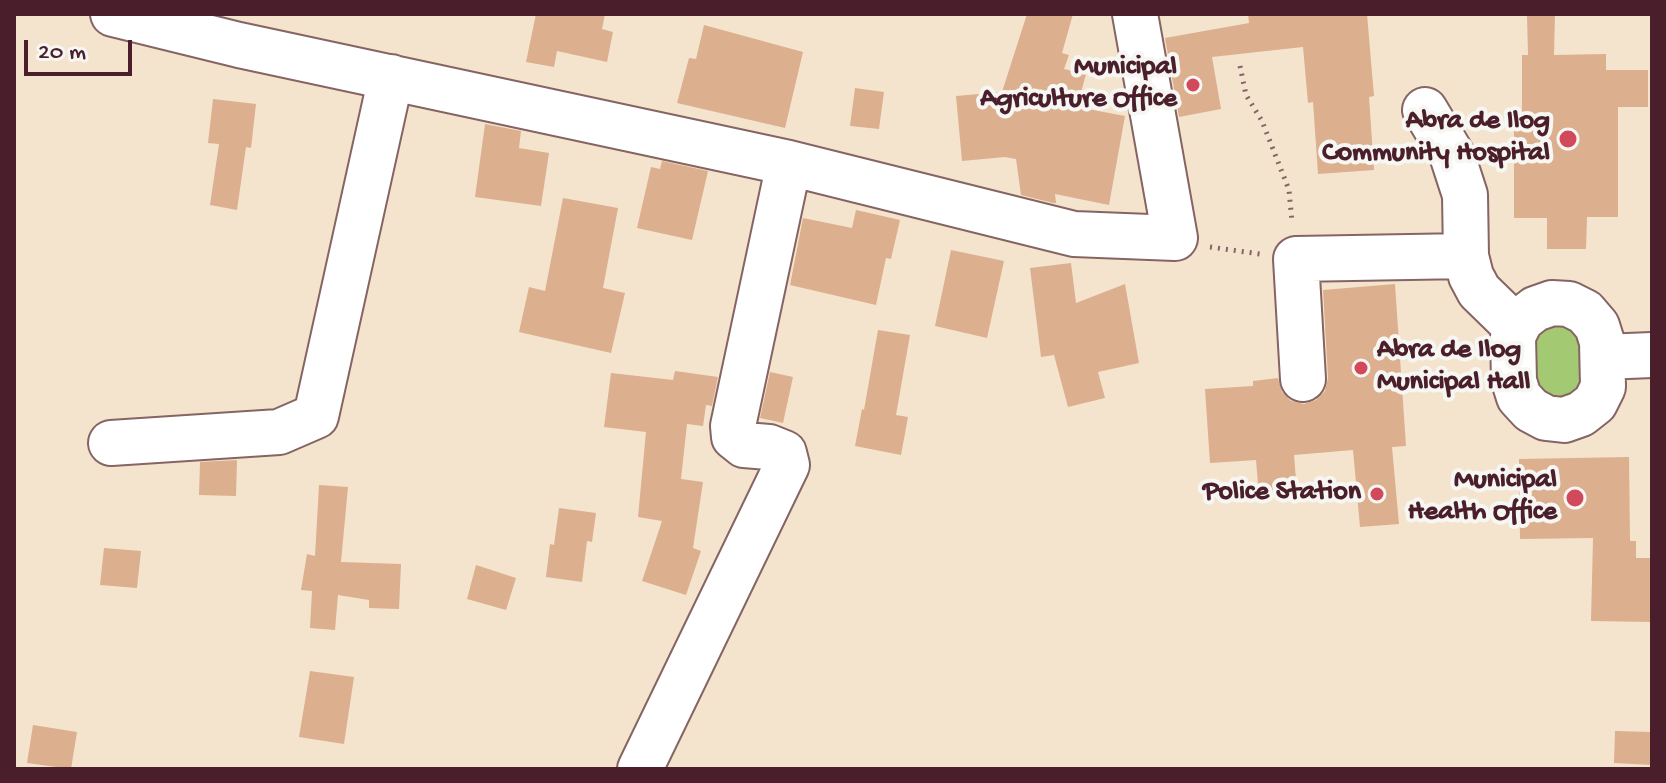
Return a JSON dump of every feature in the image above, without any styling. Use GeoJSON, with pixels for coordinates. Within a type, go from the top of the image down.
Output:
{"type":"FeatureCollection","features":[{"type":"Feature","properties":{"kind":"street"},"geometry":{"type":"LineString","coordinates":[[113,14],[239,45],[789,163],[1074,234],[1175,238],[1135,14]]}},
{"type":"Feature","properties":{"kind":"street"},"geometry":{"type":"LineString","coordinates":[[111,443],[279,432],[316,416],[391,77]]}},
{"type":"Feature","properties":{"kind":"street"},"geometry":{"type":"LineString","coordinates":[[1425,110],[1452,155],[1465,195],[1466,256],[1471,276],[1479,291],[1517,328]]}},
{"type":"Feature","properties":{"kind":"street"},"geometry":{"type":"LineString","coordinates":[[640,769],[787,465],[784,453],[769,447],[744,445],[734,437],[733,426],[789,163]]}},
{"type":"Feature","properties":{"kind":"street"},"geometry":{"type":"LineString","coordinates":[[1303,379],[1296,259],[1466,256]]}},
{"type":"Feature","properties":{"kind":"street"},"geometry":{"type":"LineString","coordinates":[[1552,303],[1569,304],[1585,312],[1597,326],[1603,357],[1603,387],[1595,403],[1581,414],[1564,420],[1546,418],[1531,410],[1516,389],[1512,352],[1517,328],[1521,320],[1535,309],[1552,303]]}},
{"type":"Feature","properties":{"kind":"street"},"geometry":{"type":"LineString","coordinates":[[1603,357],[1652,355]]}},
{"type":"Feature","properties":{"kind":"path"},"geometry":{"type":"LineString","coordinates":[[1175,238],[1204,246],[1296,259],[1289,190],[1262,121],[1246,95],[1240,66]]}},
{"type":"Feature","properties":{"kind":"green space"},"geometry":{"type":"Polygon","coordinates":[[[1554,319],[1582,334],[1587,383],[1563,404],[1533,389],[1534,330],[1554,319]]]}},
{"type":"Feature","properties":{"kind":"building"},"geometry":{"type":"Polygon","coordinates":[[[536,14],[605,14],[602,29],[613,32],[607,62],[557,51],[554,67],[526,62],[536,14]]]}},
{"type":"Feature","properties":{"kind":"building"},"geometry":{"type":"Polygon","coordinates":[[[1027,14],[1073,14],[1062,53],[1069,55],[1064,69],[1086,74],[1077,107],[1125,116],[1109,205],[1055,194],[1056,203],[1021,195],[1016,159],[1005,157],[962,161],[956,96],[1002,92],[1027,14]]]}},
{"type":"Feature","properties":{"kind":"building"},"geometry":{"type":"Polygon","coordinates":[[[1248,14],[1367,14],[1374,96],[1369,97],[1374,170],[1318,174],[1313,102],[1308,103],[1303,47],[1212,57],[1221,109],[1179,117],[1165,38],[1249,23],[1248,14]]]}},
{"type":"Feature","properties":{"kind":"building"},"geometry":{"type":"Polygon","coordinates":[[[1527,14],[1555,14],[1554,55],[1606,54],[1606,70],[1648,70],[1648,107],[1618,107],[1618,217],[1587,217],[1586,249],[1547,249],[1547,218],[1514,218],[1514,112],[1522,112],[1522,55],[1528,55],[1527,14]]]}},
{"type":"Feature","properties":{"kind":"building"},"geometry":{"type":"Polygon","coordinates":[[[704,25],[803,52],[785,128],[677,103],[689,58],[696,59],[704,25]]]}},
{"type":"Feature","properties":{"kind":"building"},"geometry":{"type":"Polygon","coordinates":[[[855,88],[884,92],[879,129],[850,126],[855,88]]]}},
{"type":"Feature","properties":{"kind":"building"},"geometry":{"type":"Polygon","coordinates":[[[213,99],[256,104],[251,148],[246,147],[237,210],[210,205],[219,144],[208,143],[213,99]]]}},
{"type":"Feature","properties":{"kind":"building"},"geometry":{"type":"Polygon","coordinates":[[[485,124],[521,131],[519,148],[549,153],[541,206],[475,197],[485,124]]]}},
{"type":"Feature","properties":{"kind":"building"},"geometry":{"type":"Polygon","coordinates":[[[662,161],[708,171],[692,240],[637,228],[651,167],[660,169],[662,161]]]}},
{"type":"Feature","properties":{"kind":"building"},"geometry":{"type":"Polygon","coordinates":[[[563,198],[618,208],[603,288],[625,293],[611,353],[519,332],[529,287],[545,291],[563,198]]]}},
{"type":"Feature","properties":{"kind":"building"},"geometry":{"type":"Polygon","coordinates":[[[856,210],[900,220],[891,259],[886,258],[876,305],[790,285],[803,218],[852,228],[856,210]]]}},
{"type":"Feature","properties":{"kind":"building"},"geometry":{"type":"Polygon","coordinates":[[[951,250],[1004,261],[987,338],[935,326],[951,250]]]}},
{"type":"Feature","properties":{"kind":"building"},"geometry":{"type":"Polygon","coordinates":[[[1071,263],[1076,303],[1125,284],[1139,363],[1098,372],[1105,398],[1068,407],[1054,355],[1041,357],[1030,268],[1071,263]]]}},
{"type":"Feature","properties":{"kind":"building"},"geometry":{"type":"Polygon","coordinates":[[[1395,284],[1406,446],[1392,447],[1399,524],[1360,527],[1353,450],[1294,455],[1297,492],[1259,496],[1256,460],[1210,463],[1205,389],[1253,386],[1253,381],[1278,378],[1282,392],[1291,401],[1304,404],[1316,400],[1325,391],[1328,378],[1323,290],[1395,284]]]}},
{"type":"Feature","properties":{"kind":"building"},"geometry":{"type":"Polygon","coordinates":[[[878,330],[910,335],[896,415],[908,417],[901,455],[855,446],[878,330]]]}},
{"type":"Feature","properties":{"kind":"building"},"geometry":{"type":"Polygon","coordinates":[[[675,371],[718,377],[712,406],[706,405],[703,426],[687,424],[681,479],[703,482],[693,548],[701,551],[686,595],[642,581],[662,521],[638,517],[646,432],[604,427],[611,373],[673,380],[675,371]]]}},
{"type":"Feature","properties":{"kind":"building"},"geometry":{"type":"Polygon","coordinates":[[[770,372],[793,377],[783,423],[760,418],[770,372]]]}},
{"type":"Feature","properties":{"kind":"building","name":"Municipal Health Office"},"geometry":{"type":"Polygon","coordinates":[[[1629,457],[1630,541],[1636,541],[1636,558],[1652,558],[1652,622],[1591,621],[1593,538],[1520,539],[1519,459],[1629,457]]]}},
{"type":"Feature","properties":{"kind":"building"},"geometry":{"type":"Polygon","coordinates":[[[237,460],[236,496],[199,495],[200,462],[237,460]]]}},
{"type":"Feature","properties":{"kind":"building"},"geometry":{"type":"Polygon","coordinates":[[[319,485],[348,487],[341,562],[401,564],[399,609],[369,608],[369,600],[338,595],[335,630],[310,628],[312,591],[301,590],[307,554],[315,556],[319,485]]]}},
{"type":"Feature","properties":{"kind":"building"},"geometry":{"type":"Polygon","coordinates":[[[559,508],[596,513],[592,542],[587,541],[582,582],[546,577],[559,508]]]}},
{"type":"Feature","properties":{"kind":"building"},"geometry":{"type":"Polygon","coordinates":[[[104,548],[141,551],[137,588],[100,585],[104,548]]]}},
{"type":"Feature","properties":{"kind":"building"},"geometry":{"type":"Polygon","coordinates":[[[476,565],[516,578],[506,610],[467,599],[476,565]]]}},
{"type":"Feature","properties":{"kind":"building"},"geometry":{"type":"Polygon","coordinates":[[[310,671],[354,677],[344,744],[299,737],[310,671]]]}},
{"type":"Feature","properties":{"kind":"building"},"geometry":{"type":"Polygon","coordinates":[[[33,725],[77,732],[71,769],[27,763],[33,725]]]}},
{"type":"Feature","properties":{"kind":"building"},"geometry":{"type":"Polygon","coordinates":[[[1615,731],[1652,732],[1652,765],[1614,763],[1615,731]]]}},
{"type":"Feature","properties":{"kind":"place","name":"Municipal Agriculture Office"},"geometry":{"type":"Point","coordinates":[1193,85]}},
{"type":"Feature","properties":{"kind":"place","name":"Abra de Ilog Community Hospital"},"geometry":{"type":"Point","coordinates":[1568,139]}},
{"type":"Feature","properties":{"kind":"place","name":"Abra de Ilog Municipal Hall"},"geometry":{"type":"Point","coordinates":[1361,368]}},
{"type":"Feature","properties":{"kind":"place","name":"Police Station"},"geometry":{"type":"Point","coordinates":[1377,494]}},
{"type":"Feature","properties":{"kind":"place","name":"Municipal Health Office"},"geometry":{"type":"Point","coordinates":[1575,498]}}]}
